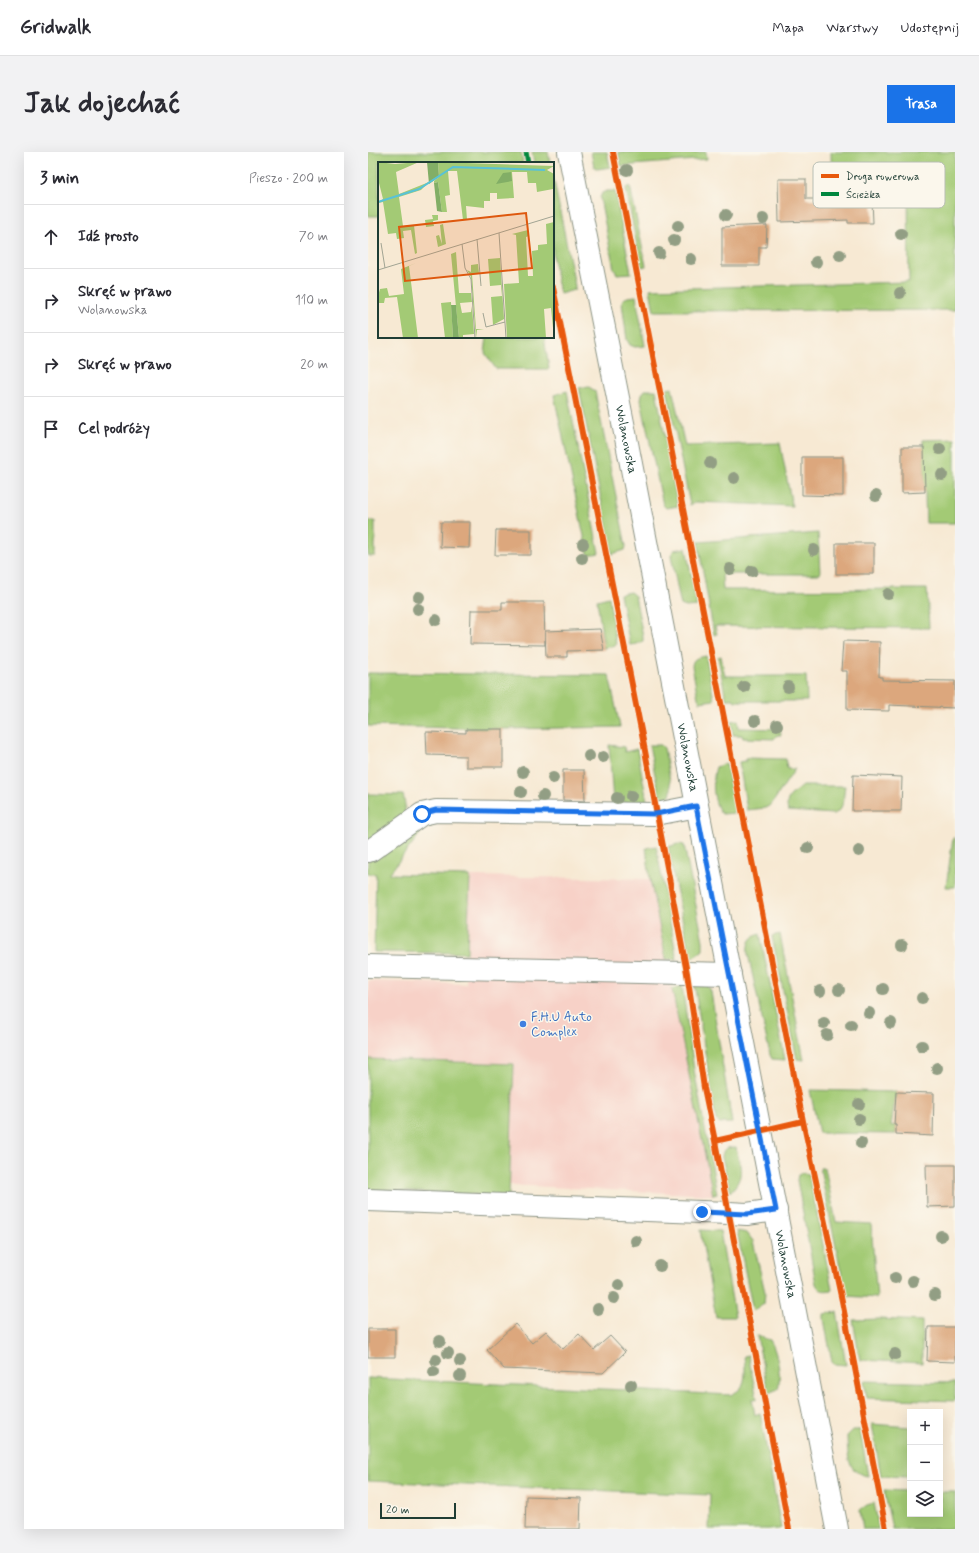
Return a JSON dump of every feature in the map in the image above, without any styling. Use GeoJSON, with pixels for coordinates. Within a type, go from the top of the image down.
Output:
{"type":"FeatureCollection","features":[{"type":"Feature","properties":{"kind":"main road","name":"Wolanowska"},"geometry":{"type":"LineString","coordinates":[[570,152],[837,1529]]}},
{"type":"Feature","properties":{"kind":"main road"},"geometry":{"type":"LineString","coordinates":[[368,851],[422,814],[436,810],[656,814],[696,806]]}},
{"type":"Feature","properties":{"kind":"main road"},"geometry":{"type":"LineString","coordinates":[[368,966],[730,974]]}},
{"type":"Feature","properties":{"kind":"main road"},"geometry":{"type":"LineString","coordinates":[[368,1200],[729,1214],[747,1214],[776,1210]]}},
{"type":"Feature","properties":{"kind":"shaded area","name":"F.H.U Auto Complex"},"geometry":{"type":"Polygon","coordinates":[[[470,876],[650,879],[713,1195],[509,1185],[514,1064],[368,1059],[368,981],[466,984],[470,876]]]}},
{"type":"Feature","properties":{"kind":"green space"},"geometry":{"type":"Polygon","coordinates":[[[368,152],[521,152],[523,162],[378,162],[378,216],[368,216],[368,152]]]}},
{"type":"Feature","properties":{"kind":"green space"},"geometry":{"type":"Polygon","coordinates":[[[532,152],[548,152],[550,162],[534,162],[532,152]]]}},
{"type":"Feature","properties":{"kind":"green space"},"geometry":{"type":"Polygon","coordinates":[[[591,152],[607,152],[610,167],[598,169],[594,167],[591,152]]]}},
{"type":"Feature","properties":{"kind":"green space"},"geometry":{"type":"Polygon","coordinates":[[[618,152],[706,152],[707,159],[621,166],[618,152]]]}},
{"type":"Feature","properties":{"kind":"green space"},"geometry":{"type":"Polygon","coordinates":[[[831,152],[955,152],[955,310],[654,311],[650,289],[909,282],[908,208],[945,208],[945,162],[831,162],[831,152]]]}},
{"type":"Feature","properties":{"kind":"green space"},"geometry":{"type":"Polygon","coordinates":[[[554,181],[575,286],[574,290],[560,294],[554,263],[554,181]]]}},
{"type":"Feature","properties":{"kind":"green space"},"geometry":{"type":"Polygon","coordinates":[[[630,186],[646,266],[641,267],[626,188],[630,186]]]}},
{"type":"Feature","properties":{"kind":"green space"},"geometry":{"type":"Polygon","coordinates":[[[607,191],[615,191],[631,273],[617,274],[614,269],[600,198],[602,193],[607,191]]]}},
{"type":"Feature","properties":{"kind":"green space"},"geometry":{"type":"Polygon","coordinates":[[[636,296],[645,346],[635,347],[630,345],[627,340],[622,303],[623,299],[636,296]]]}},
{"type":"Feature","properties":{"kind":"green space"},"geometry":{"type":"Polygon","coordinates":[[[487,338],[544,338],[549,369],[496,369],[485,353],[487,338]]]}},
{"type":"Feature","properties":{"kind":"green space"},"geometry":{"type":"Polygon","coordinates":[[[589,387],[595,391],[626,546],[625,550],[612,554],[579,388],[589,387]]]}},
{"type":"Feature","properties":{"kind":"green space"},"geometry":{"type":"Polygon","coordinates":[[[672,388],[685,446],[780,443],[792,506],[696,502],[690,505],[667,389],[672,388]]]}},
{"type":"Feature","properties":{"kind":"green space"},"geometry":{"type":"Polygon","coordinates":[[[645,390],[656,390],[678,506],[666,508],[663,505],[641,400],[642,394],[645,390]]]}},
{"type":"Feature","properties":{"kind":"green space"},"geometry":{"type":"Polygon","coordinates":[[[567,391],[599,553],[588,555],[554,395],[567,391]]]}},
{"type":"Feature","properties":{"kind":"green space"},"geometry":{"type":"Polygon","coordinates":[[[955,439],[955,523],[926,523],[923,440],[955,439]]]}},
{"type":"Feature","properties":{"kind":"green space"},"geometry":{"type":"Polygon","coordinates":[[[368,521],[375,521],[375,556],[368,556],[368,521]]]}},
{"type":"Feature","properties":{"kind":"green space"},"geometry":{"type":"Polygon","coordinates":[[[818,533],[820,574],[722,574],[723,590],[927,589],[929,628],[715,626],[717,634],[714,635],[698,542],[818,533]]]}},
{"type":"Feature","properties":{"kind":"green space"},"geometry":{"type":"Polygon","coordinates":[[[686,548],[697,606],[686,607],[681,605],[671,555],[674,550],[686,548]]]}},
{"type":"Feature","properties":{"kind":"green space"},"geometry":{"type":"Polygon","coordinates":[[[630,592],[635,596],[643,641],[630,645],[620,594],[630,592]]]}},
{"type":"Feature","properties":{"kind":"green space"},"geometry":{"type":"Polygon","coordinates":[[[609,597],[616,645],[604,648],[597,600],[609,597]]]}},
{"type":"Feature","properties":{"kind":"green space"},"geometry":{"type":"Polygon","coordinates":[[[706,656],[714,700],[700,702],[692,666],[695,659],[706,656]]]}},
{"type":"Feature","properties":{"kind":"green space"},"geometry":{"type":"Polygon","coordinates":[[[721,656],[725,676],[806,676],[807,701],[735,701],[734,699],[726,699],[718,657],[721,656]]]}},
{"type":"Feature","properties":{"kind":"green space"},"geometry":{"type":"Polygon","coordinates":[[[368,673],[609,675],[620,727],[503,729],[368,726],[368,673]]]}},
{"type":"Feature","properties":{"kind":"green space"},"geometry":{"type":"Polygon","coordinates":[[[738,720],[739,728],[780,729],[781,735],[777,735],[774,739],[743,738],[742,735],[733,735],[731,721],[738,720]]]}},
{"type":"Feature","properties":{"kind":"green space"},"geometry":{"type":"Polygon","coordinates":[[[609,745],[624,747],[625,752],[637,749],[647,801],[636,803],[613,802],[609,745]]]}},
{"type":"Feature","properties":{"kind":"green space"},"geometry":{"type":"Polygon","coordinates":[[[649,745],[661,745],[664,748],[671,786],[671,792],[668,798],[660,799],[649,745]]]}},
{"type":"Feature","properties":{"kind":"green space"},"geometry":{"type":"Polygon","coordinates":[[[746,758],[786,759],[787,769],[795,769],[771,805],[765,808],[747,810],[739,762],[746,761],[746,758]]]}},
{"type":"Feature","properties":{"kind":"green space"},"geometry":{"type":"Polygon","coordinates":[[[726,763],[736,813],[722,814],[716,804],[714,778],[716,767],[726,763]]]}},
{"type":"Feature","properties":{"kind":"green space"},"geometry":{"type":"Polygon","coordinates":[[[802,786],[845,786],[843,803],[840,810],[833,814],[788,811],[788,799],[802,786]]]}},
{"type":"Feature","properties":{"kind":"green space"},"geometry":{"type":"Polygon","coordinates":[[[368,794],[403,795],[405,813],[402,819],[368,842],[368,794]]]}},
{"type":"Feature","properties":{"kind":"green space"},"geometry":{"type":"Polygon","coordinates":[[[418,826],[425,827],[389,874],[470,876],[467,953],[374,952],[376,874],[368,874],[368,857],[418,826]]]}},
{"type":"Feature","properties":{"kind":"green space"},"geometry":{"type":"Polygon","coordinates":[[[953,838],[955,838],[955,887],[946,887],[953,838]]]}},
{"type":"Feature","properties":{"kind":"green space"},"geometry":{"type":"Polygon","coordinates":[[[678,844],[684,845],[703,941],[703,950],[690,958],[668,847],[678,844]]]}},
{"type":"Feature","properties":{"kind":"green space"},"geometry":{"type":"Polygon","coordinates":[[[656,846],[677,959],[666,959],[650,879],[646,848],[656,846]]]}},
{"type":"Feature","properties":{"kind":"green space"},"geometry":{"type":"Polygon","coordinates":[[[760,934],[785,1060],[772,1059],[770,1055],[748,954],[748,947],[751,939],[760,934]]]}},
{"type":"Feature","properties":{"kind":"green space"},"geometry":{"type":"Polygon","coordinates":[[[780,934],[804,1060],[797,1059],[772,936],[780,934]]]}},
{"type":"Feature","properties":{"kind":"green space"},"geometry":{"type":"Polygon","coordinates":[[[703,982],[708,985],[711,992],[732,1123],[720,1123],[716,1120],[694,983],[703,982]]]}},
{"type":"Feature","properties":{"kind":"green space"},"geometry":{"type":"Polygon","coordinates":[[[682,986],[694,1070],[717,1194],[713,1195],[672,989],[682,986]]]}},
{"type":"Feature","properties":{"kind":"green space"},"geometry":{"type":"Polygon","coordinates":[[[368,1059],[514,1064],[509,1196],[368,1190],[368,1059]]]}},
{"type":"Feature","properties":{"kind":"green space"},"geometry":{"type":"Polygon","coordinates":[[[810,1090],[896,1092],[891,1126],[896,1125],[896,1134],[819,1133],[810,1090]]]}},
{"type":"Feature","properties":{"kind":"green space"},"geometry":{"type":"Polygon","coordinates":[[[736,1147],[740,1166],[740,1176],[730,1192],[722,1157],[723,1152],[727,1148],[736,1147]]]}},
{"type":"Feature","properties":{"kind":"green space"},"geometry":{"type":"Polygon","coordinates":[[[820,1168],[825,1168],[836,1222],[871,1224],[877,1298],[846,1296],[820,1168]]]}},
{"type":"Feature","properties":{"kind":"green space"},"geometry":{"type":"Polygon","coordinates":[[[802,1173],[809,1174],[832,1290],[822,1290],[816,1284],[797,1180],[798,1175],[802,1173]]]}},
{"type":"Feature","properties":{"kind":"green space"},"geometry":{"type":"Polygon","coordinates":[[[700,1230],[720,1231],[735,1317],[716,1317],[700,1230]]]}},
{"type":"Feature","properties":{"kind":"green space"},"geometry":{"type":"Polygon","coordinates":[[[737,1231],[747,1233],[753,1241],[765,1292],[764,1304],[753,1311],[737,1231]]]}},
{"type":"Feature","properties":{"kind":"green space"},"geometry":{"type":"Polygon","coordinates":[[[837,1312],[846,1365],[834,1364],[832,1362],[824,1319],[824,1314],[837,1312]]]}},
{"type":"Feature","properties":{"kind":"green space"},"geometry":{"type":"Polygon","coordinates":[[[879,1319],[922,1321],[922,1363],[860,1360],[853,1320],[879,1319]]]}},
{"type":"Feature","properties":{"kind":"green space"},"geometry":{"type":"Polygon","coordinates":[[[757,1336],[770,1340],[775,1350],[778,1364],[778,1389],[768,1393],[757,1336]]]}},
{"type":"Feature","properties":{"kind":"green space"},"geometry":{"type":"Polygon","coordinates":[[[748,1355],[757,1399],[752,1399],[755,1415],[760,1413],[781,1528],[778,1529],[709,1529],[710,1495],[368,1481],[368,1378],[732,1395],[739,1390],[744,1382],[744,1356],[748,1355]]]}},
{"type":"Feature","properties":{"kind":"green space"},"geometry":{"type":"Polygon","coordinates":[[[864,1381],[955,1383],[955,1401],[867,1398],[864,1381]]]}},
{"type":"Feature","properties":{"kind":"green space"},"geometry":{"type":"Polygon","coordinates":[[[872,1424],[907,1427],[907,1477],[881,1476],[872,1424]]]}},
{"type":"Feature","properties":{"kind":"green space"},"geometry":{"type":"Polygon","coordinates":[[[853,1430],[860,1430],[868,1476],[861,1474],[852,1467],[848,1456],[847,1436],[853,1430]]]}},
{"type":"Feature","properties":{"kind":"green space"},"geometry":{"type":"Polygon","coordinates":[[[884,1490],[907,1491],[907,1517],[943,1517],[943,1492],[955,1492],[955,1529],[892,1529],[884,1490]]]}},
{"type":"Feature","properties":{"kind":"green space"},"geometry":{"type":"Polygon","coordinates":[[[874,1503],[879,1529],[863,1529],[860,1510],[867,1505],[874,1503]]]}},
{"type":"Feature","properties":{"kind":"building"},"geometry":{"type":"Polygon","coordinates":[[[778,179],[806,179],[806,199],[813,199],[813,208],[872,208],[873,223],[848,223],[848,220],[779,222],[778,179]]]}},
{"type":"Feature","properties":{"kind":"building"},"geometry":{"type":"Polygon","coordinates":[[[767,225],[766,247],[759,247],[759,266],[722,266],[722,227],[767,225]]]}},
{"type":"Feature","properties":{"kind":"building"},"geometry":{"type":"Polygon","coordinates":[[[902,447],[924,447],[925,492],[902,493],[902,447]]]}},
{"type":"Feature","properties":{"kind":"building"},"geometry":{"type":"Polygon","coordinates":[[[802,457],[843,457],[843,496],[802,495],[802,457]]]}},
{"type":"Feature","properties":{"kind":"building"},"geometry":{"type":"Polygon","coordinates":[[[441,522],[470,522],[469,548],[440,547],[441,522]]]}},
{"type":"Feature","properties":{"kind":"building"},"geometry":{"type":"Polygon","coordinates":[[[496,530],[531,530],[531,555],[495,555],[496,530]]]}},
{"type":"Feature","properties":{"kind":"building"},"geometry":{"type":"Polygon","coordinates":[[[836,543],[874,543],[874,574],[836,574],[836,543]]]}},
{"type":"Feature","properties":{"kind":"building"},"geometry":{"type":"Polygon","coordinates":[[[502,602],[544,602],[545,645],[470,644],[471,610],[502,610],[502,602]]]}},
{"type":"Feature","properties":{"kind":"building"},"geometry":{"type":"Polygon","coordinates":[[[600,629],[604,650],[567,651],[567,657],[546,657],[545,631],[600,629]]]}},
{"type":"Feature","properties":{"kind":"building"},"geometry":{"type":"Polygon","coordinates":[[[843,641],[880,642],[879,677],[882,677],[882,680],[955,681],[955,708],[889,705],[889,711],[847,710],[847,671],[841,671],[843,641]]]}},
{"type":"Feature","properties":{"kind":"building"},"geometry":{"type":"Polygon","coordinates":[[[466,729],[503,729],[503,767],[466,767],[466,756],[427,755],[426,732],[466,733],[466,729]]]}},
{"type":"Feature","properties":{"kind":"building"},"geometry":{"type":"Polygon","coordinates":[[[563,770],[584,770],[585,801],[563,800],[563,770]]]}},
{"type":"Feature","properties":{"kind":"building"},"geometry":{"type":"Polygon","coordinates":[[[853,775],[902,777],[901,811],[852,811],[853,775]]]}},
{"type":"Feature","properties":{"kind":"building"},"geometry":{"type":"Polygon","coordinates":[[[896,1092],[934,1093],[933,1136],[896,1134],[896,1125],[894,1125],[896,1092]]]}},
{"type":"Feature","properties":{"kind":"building"},"geometry":{"type":"Polygon","coordinates":[[[926,1165],[955,1165],[955,1206],[927,1207],[926,1165]]]}},
{"type":"Feature","properties":{"kind":"building"},"geometry":{"type":"Polygon","coordinates":[[[515,1324],[532,1343],[546,1331],[563,1349],[579,1334],[594,1350],[610,1336],[625,1352],[603,1373],[504,1369],[487,1350],[515,1324]]]}},
{"type":"Feature","properties":{"kind":"building"},"geometry":{"type":"Polygon","coordinates":[[[928,1327],[955,1327],[955,1362],[927,1361],[928,1327]]]}},
{"type":"Feature","properties":{"kind":"building"},"geometry":{"type":"Polygon","coordinates":[[[368,1329],[395,1329],[395,1357],[368,1357],[368,1329]]]}},
{"type":"Feature","properties":{"kind":"building"},"geometry":{"type":"Polygon","coordinates":[[[526,1496],[581,1498],[580,1529],[525,1529],[526,1496]]]}},
{"type":"Feature","properties":{"kind":"marked path"},"geometry":{"type":"LineString","coordinates":[[526,152],[528,162]]}},
{"type":"Feature","properties":{"kind":"cycle path"},"geometry":{"type":"LineString","coordinates":[[613,152],[803,1121],[842,1301],[886,1529]]}},
{"type":"Feature","properties":{"kind":"cycle path"},"geometry":{"type":"LineString","coordinates":[[554,292],[642,735],[687,973],[704,1088],[789,1529]]}},
{"type":"Feature","properties":{"kind":"cycle path"},"geometry":{"type":"LineString","coordinates":[[715,1141],[803,1121]]}},
{"type":"Feature","properties":{"kind":"place","name":"F.H.U Auto Complex"},"geometry":{"type":"Point","coordinates":[523,1024]}},
{"type":"Feature","properties":{"kind":"route"},"geometry":{"type":"LineString","coordinates":[[422,814],[436,810],[656,814],[696,806],[776,1210],[747,1214],[702,1212]]}}]}
